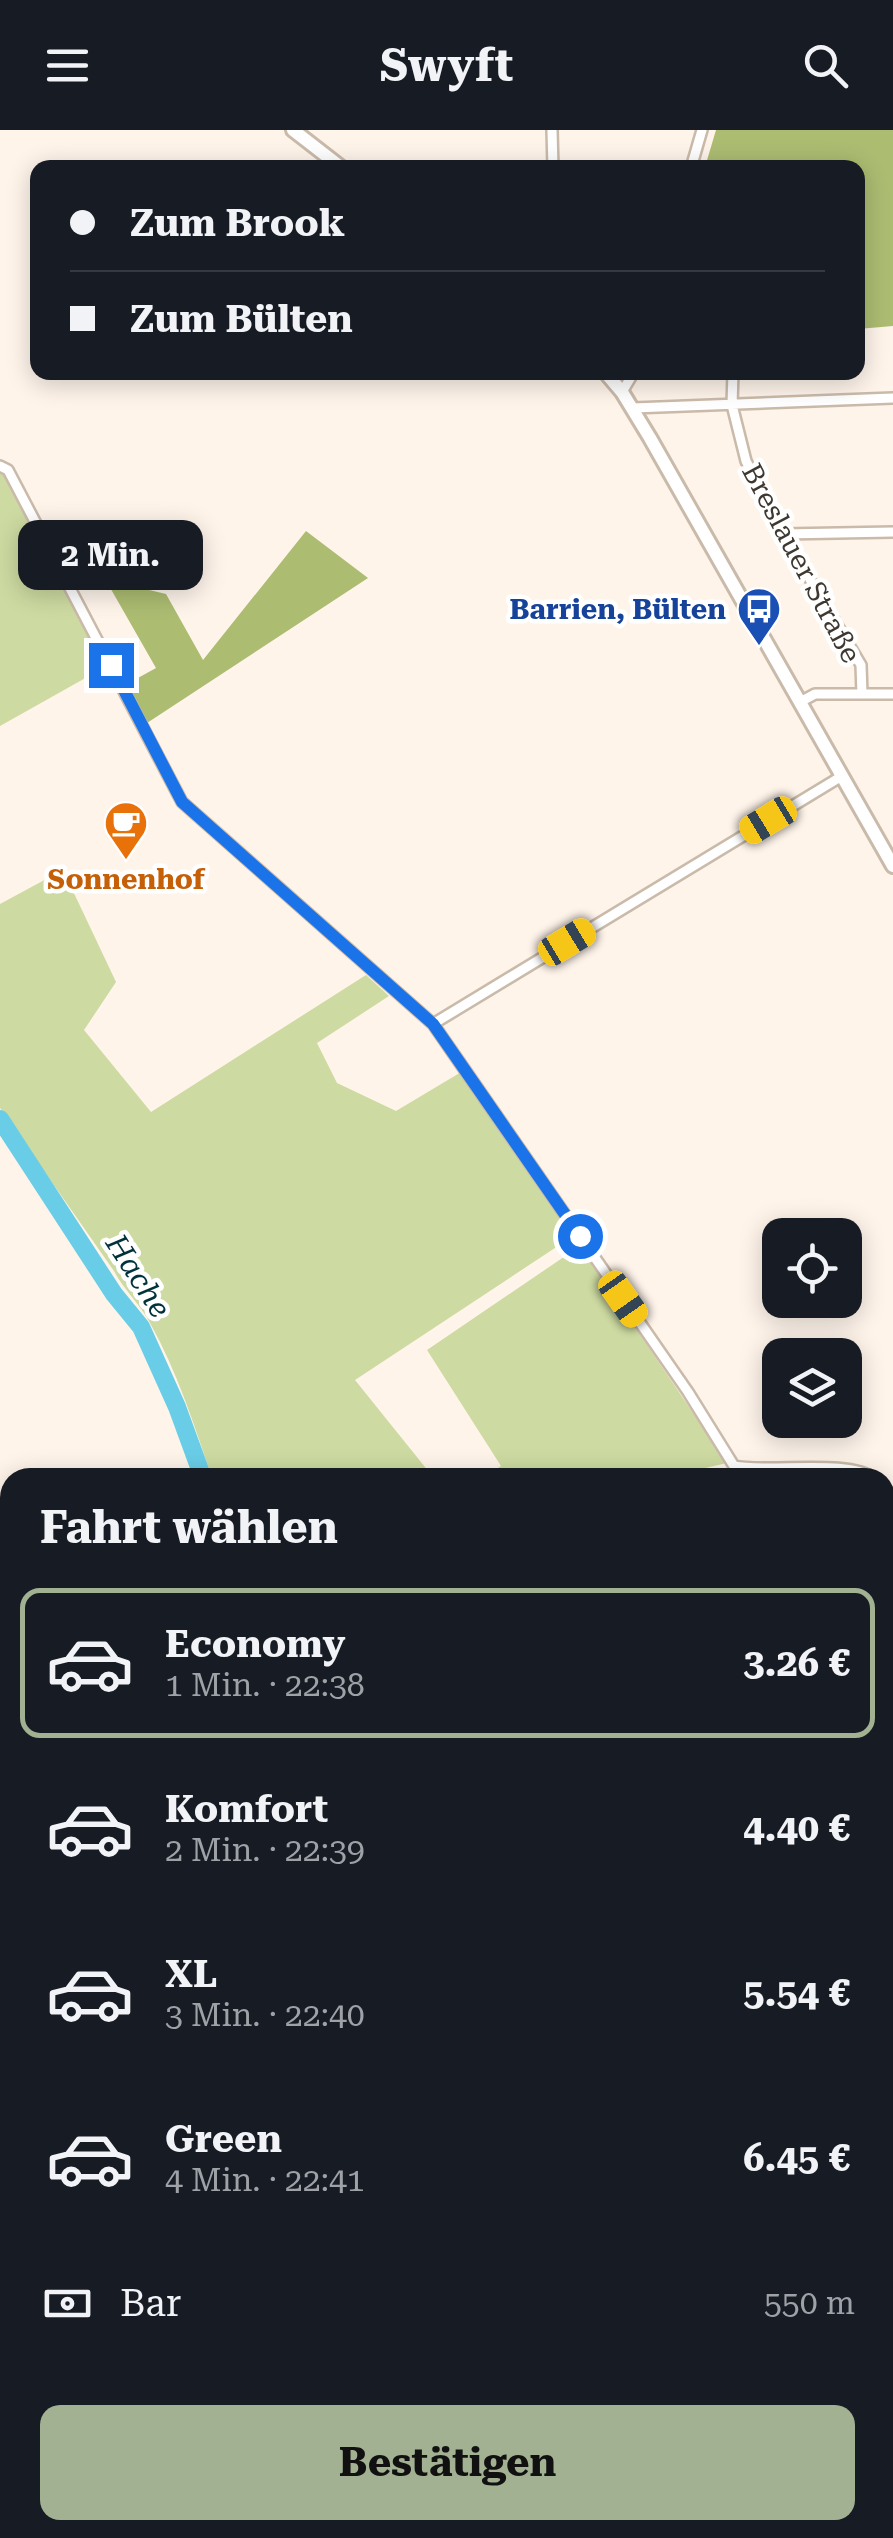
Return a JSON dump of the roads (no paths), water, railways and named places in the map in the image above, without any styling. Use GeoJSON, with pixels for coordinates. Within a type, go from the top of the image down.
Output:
{"type":"FeatureCollection","features":[{"type":"Feature","properties":{"kind":"main road"},"geometry":{"type":"LineString","coordinates":[[293,130],[332,160]]}},
{"type":"Feature","properties":{"kind":"main road"},"geometry":{"type":"LineString","coordinates":[[612,380],[633,408],[893,866]]}},
{"type":"Feature","properties":{"kind":"street"},"geometry":{"type":"LineString","coordinates":[[552,130],[553,160]]}},
{"type":"Feature","properties":{"kind":"street"},"geometry":{"type":"LineString","coordinates":[[694,160],[702,130]]}},
{"type":"Feature","properties":{"kind":"street"},"geometry":{"type":"LineString","coordinates":[[622,392],[632,380]]}},
{"type":"Feature","properties":{"kind":"street","name":"Breslauer Straße"},"geometry":{"type":"LineString","coordinates":[[733,380],[732,404],[746,461],[783,534],[861,665],[862,694]]}},
{"type":"Feature","properties":{"kind":"street"},"geometry":{"type":"LineString","coordinates":[[633,408],[893,398]]}},
{"type":"Feature","properties":{"kind":"street"},"geometry":{"type":"LineString","coordinates":[[0,466],[8,470],[182,802],[433,1024],[688,1392],[734,1466],[745,1468]]}},
{"type":"Feature","properties":{"kind":"street"},"geometry":{"type":"LineString","coordinates":[[783,534],[893,532]]}},
{"type":"Feature","properties":{"kind":"street"},"geometry":{"type":"LineString","coordinates":[[800,702],[816,694],[893,694]]}},
{"type":"Feature","properties":{"kind":"street"},"geometry":{"type":"LineString","coordinates":[[433,1024],[842,776]]}},
{"type":"Feature","properties":{"kind":"waterway","name":"Hache"},"geometry":{"type":"LineString","coordinates":[[0,1119],[114,1294],[141,1327],[199,1468]]}},
{"type":"Feature","properties":{"kind":"place","name":"Barrien, Bülten"},"geometry":{"type":"Point","coordinates":[759,647]}},
{"type":"Feature","properties":{"kind":"place","name":"Sonnenhof"},"geometry":{"type":"Point","coordinates":[126,861]}}]}
